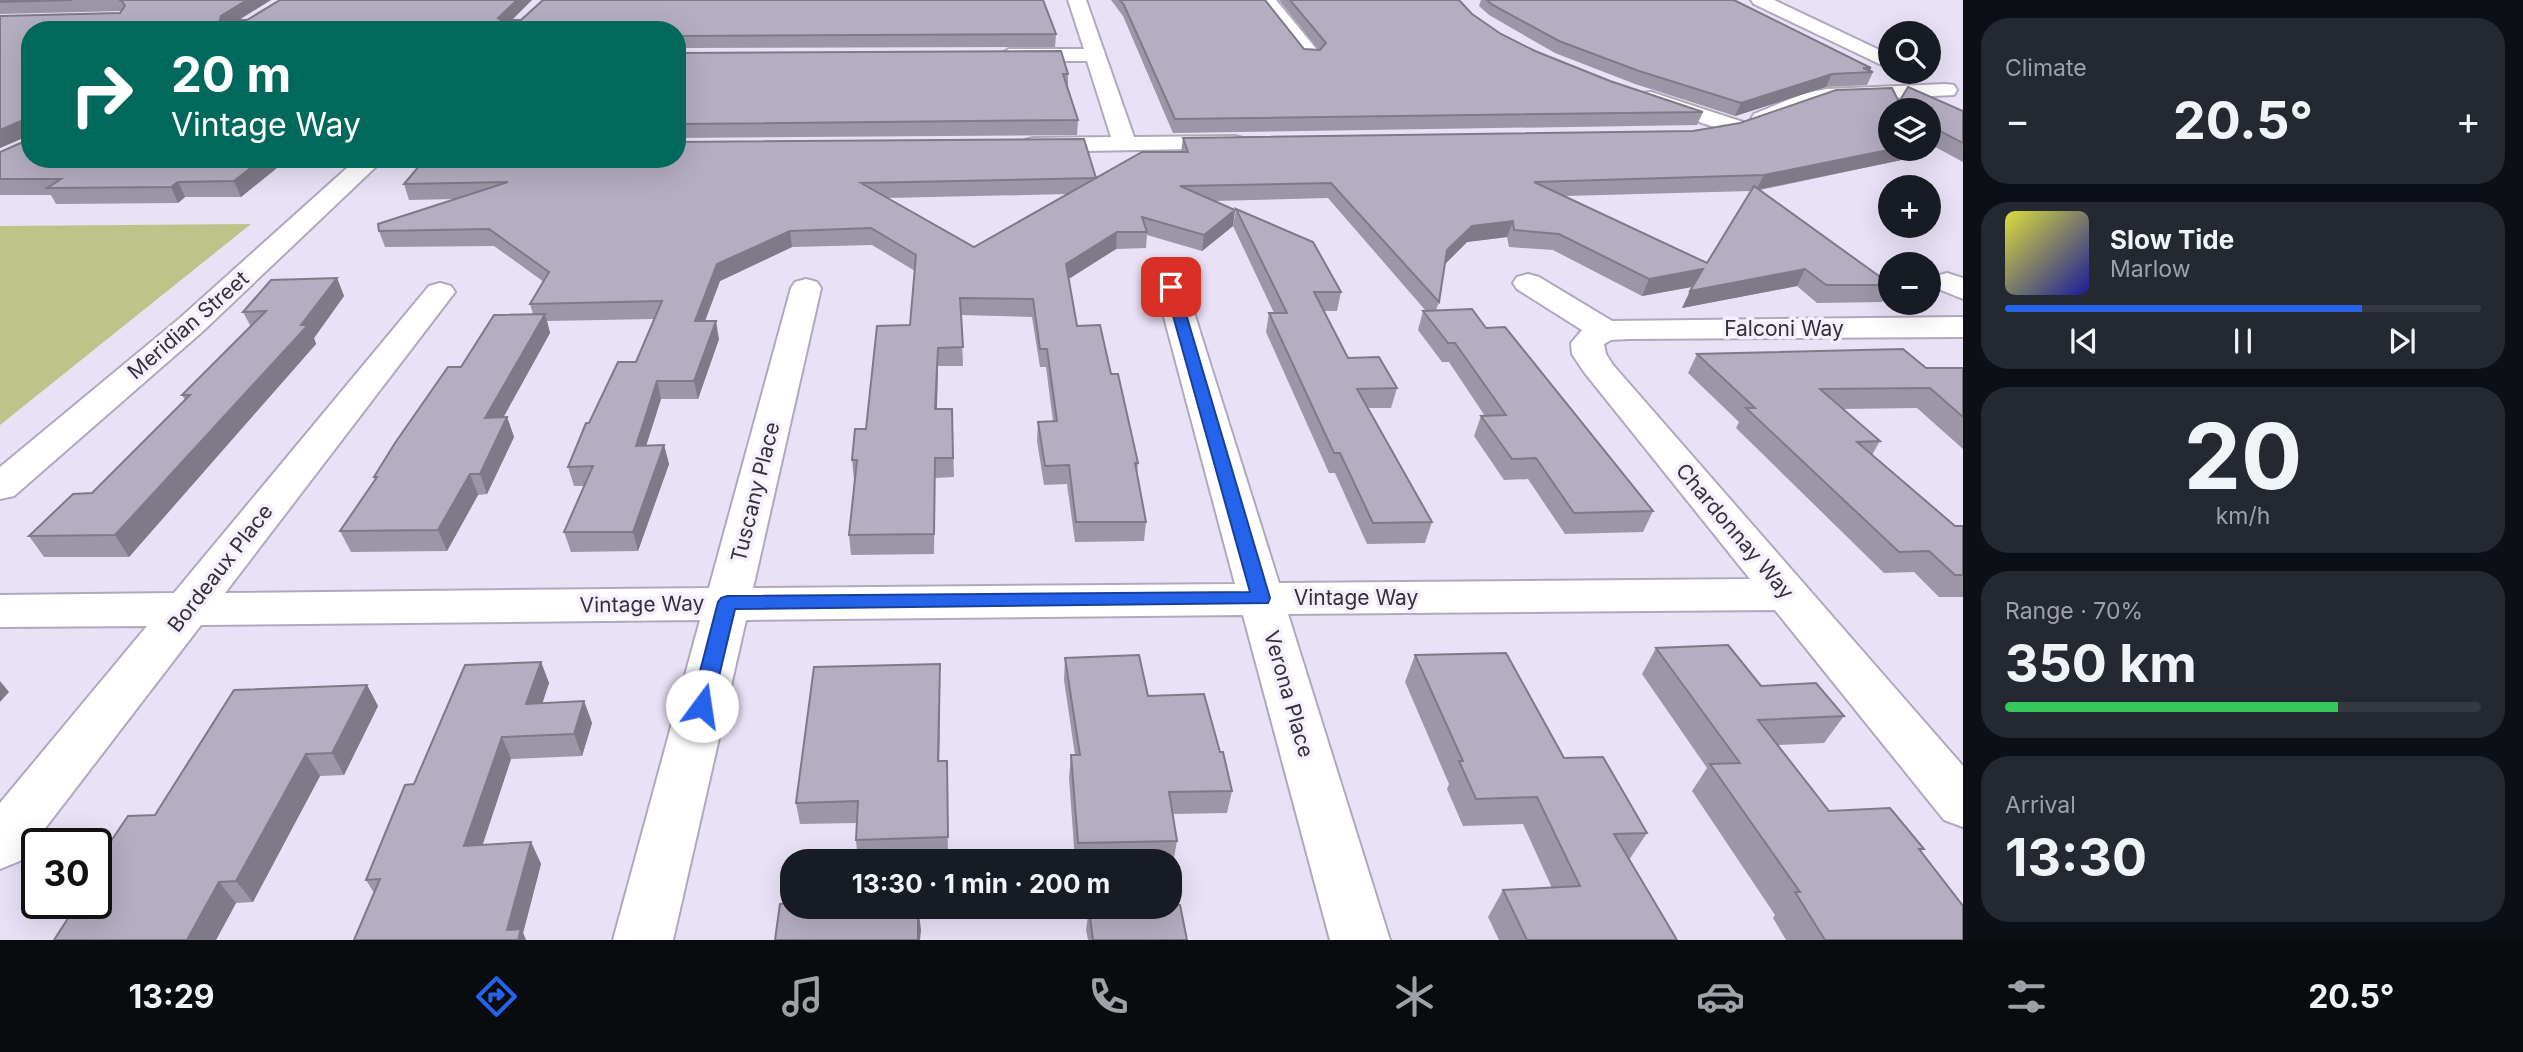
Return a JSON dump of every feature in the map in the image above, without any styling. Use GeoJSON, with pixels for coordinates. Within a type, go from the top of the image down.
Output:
{"type":"FeatureCollection","features":[{"type":"Feature","properties":{"kind":"street"},"geometry":{"type":"LineString","coordinates":[[1077,0],[1125,144]]}},
{"type":"Feature","properties":{"kind":"street"},"geometry":{"type":"LineString","coordinates":[[1267,0],[1311,55]]}},
{"type":"Feature","properties":{"kind":"street"},"geometry":{"type":"LineString","coordinates":[[1760,0],[1878,57]]}},
{"type":"Feature","properties":{"kind":"street"},"geometry":{"type":"LineString","coordinates":[[986,55],[1094,55]]}},
{"type":"Feature","properties":{"kind":"street"},"geometry":{"type":"LineString","coordinates":[[1934,84],[1955,94]]}},
{"type":"Feature","properties":{"kind":"street"},"geometry":{"type":"LineString","coordinates":[[1636,93],[1735,127]]}},
{"type":"Feature","properties":{"kind":"street"},"geometry":{"type":"LineString","coordinates":[[1688,136],[1735,127],[1827,95],[1955,94]]}},
{"type":"Feature","properties":{"kind":"street"},"geometry":{"type":"LineString","coordinates":[[1013,145],[1260,143]]}},
{"type":"Feature","properties":{"kind":"street","name":"Meridian Street"},"geometry":{"type":"LineString","coordinates":[[0,487],[191,325],[362,168]]}},
{"type":"Feature","properties":{"kind":"street"},"geometry":{"type":"LineString","coordinates":[[1528,283],[1606,331]]}},
{"type":"Feature","properties":{"kind":"street","name":"Verona Place"},"geometry":{"type":"LineString","coordinates":[[1171,287],[1360,940]]}},
{"type":"Feature","properties":{"kind":"street","name":"Tuscany Place"},"geometry":{"type":"LineString","coordinates":[[643,940],[806,288]]}},
{"type":"Feature","properties":{"kind":"street","name":"Bordeaux Place"},"geometry":{"type":"LineString","coordinates":[[0,844],[440,292]]}},
{"type":"Feature","properties":{"kind":"street","name":"Falconi Way"},"geometry":{"type":"LineString","coordinates":[[1606,331],[1959,330]]}},
{"type":"Feature","properties":{"kind":"street","name":"Chardonnay Way"},"geometry":{"type":"LineString","coordinates":[[1606,331],[1590,338],[1587,343],[1589,354],[1601,372],[1963,804]]}},
{"type":"Feature","properties":{"kind":"street","name":"Vintage Way"},"geometry":{"type":"LineString","coordinates":[[0,611],[1788,593]]}},
{"type":"Feature","properties":{"kind":"green space"},"geometry":{"type":"Polygon","coordinates":[[[251,224],[0,425],[0,226],[251,224]]]}},
{"type":"Feature","properties":{"kind":"building"},"geometry":{"type":"Polygon","coordinates":[[[0,0],[72,0],[0,2],[0,0]]]}},
{"type":"Feature","properties":{"kind":"building"},"geometry":{"type":"Polygon","coordinates":[[[119,0],[247,0],[221,16],[220,20],[247,20],[280,0],[517,0],[498,18],[521,20],[543,0],[1043,0],[1056,34],[686,36],[686,21],[21,21],[21,121],[0,130],[0,16],[120,13],[125,6],[119,0]]]}},
{"type":"Feature","properties":{"kind":"building"},"geometry":{"type":"Polygon","coordinates":[[[1120,0],[1265,0],[1304,49],[1320,50],[1326,43],[1290,0],[1459,0],[1472,14],[1501,34],[1535,51],[1610,81],[1703,112],[1175,119],[1120,0]]]}},
{"type":"Feature","properties":{"kind":"building"},"geometry":{"type":"Polygon","coordinates":[[[1487,0],[1734,0],[1871,68],[1863,68],[1873,72],[1832,74],[1741,103],[1639,71],[1559,41],[1487,0]]]}},
{"type":"Feature","properties":{"kind":"building"},"geometry":{"type":"Polygon","coordinates":[[[1061,51],[1068,74],[1063,74],[1078,120],[686,124],[686,53],[1061,51]]]}},
{"type":"Feature","properties":{"kind":"building"},"geometry":{"type":"Polygon","coordinates":[[[1908,87],[1933,98],[1901,98],[1908,87]]]}},
{"type":"Feature","properties":{"kind":"building"},"geometry":{"type":"Polygon","coordinates":[[[1892,88],[1897,98],[1878,98],[1878,152],[1764,175],[1534,182],[1707,263],[1754,186],[1878,275],[1878,285],[1826,285],[1805,269],[1690,291],[1703,269],[1649,279],[1559,234],[1514,230],[1513,221],[1472,226],[1447,250],[1439,302],[1331,183],[1180,186],[1235,210],[1204,235],[1142,217],[1147,232],[1117,232],[1066,264],[1077,326],[1100,325],[1111,374],[1118,374],[1138,463],[1135,463],[1146,522],[1076,522],[1069,465],[1045,466],[1038,422],[1057,421],[1047,349],[1040,349],[1033,299],[960,298],[963,347],[938,348],[935,409],[952,409],[953,458],[935,458],[934,534],[849,535],[857,460],[852,460],[855,429],[866,429],[877,326],[910,325],[916,255],[871,228],[790,231],[717,264],[695,321],[716,321],[694,381],[657,381],[636,446],[664,445],[633,532],[564,532],[593,466],[568,467],[586,423],[589,423],[618,362],[636,362],[662,301],[530,304],[549,272],[489,229],[379,231],[378,224],[508,182],[404,184],[417,168],[686,168],[686,142],[1084,139],[1096,178],[861,183],[974,247],[1142,152],[1188,152],[1183,138],[1693,131],[1740,123],[1836,90],[1892,88]]]}},
{"type":"Feature","properties":{"kind":"building"},"geometry":{"type":"Polygon","coordinates":[[[1941,101],[1963,111],[1963,143],[1941,132],[1941,101]]]}},
{"type":"Feature","properties":{"kind":"building"},"geometry":{"type":"Polygon","coordinates":[[[21,143],[21,168],[251,168],[234,181],[178,182],[171,187],[47,188],[61,179],[0,179],[0,152],[21,143]]]}},
{"type":"Feature","properties":{"kind":"building"},"geometry":{"type":"Polygon","coordinates":[[[1236,209],[1313,242],[1341,292],[1314,292],[1348,358],[1379,357],[1397,388],[1357,389],[1432,522],[1373,523],[1340,453],[1334,453],[1269,313],[1287,313],[1236,209]]]}},
{"type":"Feature","properties":{"kind":"building"},"geometry":{"type":"Polygon","coordinates":[[[337,278],[301,325],[308,325],[115,535],[29,536],[73,494],[92,493],[190,395],[182,395],[266,311],[243,312],[271,280],[337,278]]]}},
{"type":"Feature","properties":{"kind":"building"},"geometry":{"type":"Polygon","coordinates":[[[1472,309],[1486,328],[1505,327],[1653,511],[1574,513],[1536,458],[1512,459],[1481,416],[1506,415],[1455,343],[1448,343],[1423,311],[1472,309]]]}},
{"type":"Feature","properties":{"kind":"building"},"geometry":{"type":"Polygon","coordinates":[[[545,314],[485,418],[507,417],[480,474],[470,474],[438,530],[340,531],[377,477],[374,477],[395,443],[448,367],[461,367],[494,315],[545,314]]]}},
{"type":"Feature","properties":{"kind":"building"},"geometry":{"type":"Polygon","coordinates":[[[1903,349],[1926,368],[1963,368],[1963,417],[1930,388],[1820,389],[1880,441],[1857,442],[1955,526],[1963,526],[1963,575],[1955,575],[1929,551],[1899,552],[1746,408],[1755,408],[1697,354],[1903,349]]]}},
{"type":"Feature","properties":{"kind":"building"},"geometry":{"type":"Polygon","coordinates":[[[1728,645],[1761,686],[1816,683],[1844,716],[1758,720],[1829,811],[1890,808],[1924,849],[1919,849],[1963,906],[1963,940],[1825,940],[1795,892],[1800,892],[1710,764],[1740,763],[1656,648],[1728,645]]]}},
{"type":"Feature","properties":{"kind":"building"},"geometry":{"type":"Polygon","coordinates":[[[1506,653],[1564,758],[1603,757],[1647,833],[1614,834],[1677,940],[1527,940],[1503,890],[1580,886],[1537,797],[1476,799],[1459,761],[1463,761],[1415,655],[1506,653]]]}},
{"type":"Feature","properties":{"kind":"building"},"geometry":{"type":"Polygon","coordinates":[[[1139,655],[1148,696],[1204,694],[1220,752],[1223,752],[1232,791],[1169,792],[1177,841],[1078,843],[1071,755],[1080,755],[1065,658],[1139,655]]]}},
{"type":"Feature","properties":{"kind":"building"},"geometry":{"type":"Polygon","coordinates":[[[541,662],[526,704],[584,701],[574,734],[502,737],[464,846],[531,842],[507,930],[521,929],[518,940],[354,940],[380,879],[366,880],[405,785],[414,784],[465,665],[541,662]]]}},
{"type":"Feature","properties":{"kind":"building"},"geometry":{"type":"Polygon","coordinates":[[[940,664],[938,761],[947,761],[948,837],[856,840],[858,801],[796,803],[814,667],[940,664]]]}},
{"type":"Feature","properties":{"kind":"building"},"geometry":{"type":"Polygon","coordinates":[[[367,685],[332,753],[306,754],[236,881],[219,882],[187,940],[54,940],[68,919],[112,919],[112,840],[128,816],[155,815],[234,690],[367,685]]]}},
{"type":"Feature","properties":{"kind":"building"},"geometry":{"type":"Polygon","coordinates":[[[780,904],[780,919],[918,919],[918,940],[775,940],[780,904]]]}},
{"type":"Feature","properties":{"kind":"building"},"geometry":{"type":"Polygon","coordinates":[[[1182,915],[1187,940],[1093,940],[1090,919],[1182,919],[1182,915]]]}},
{"type":"Feature","properties":{"kind":"route"},"geometry":{"type":"LineString","coordinates":[[702,706],[727,602],[1261,598],[1171,287]]}}]}
